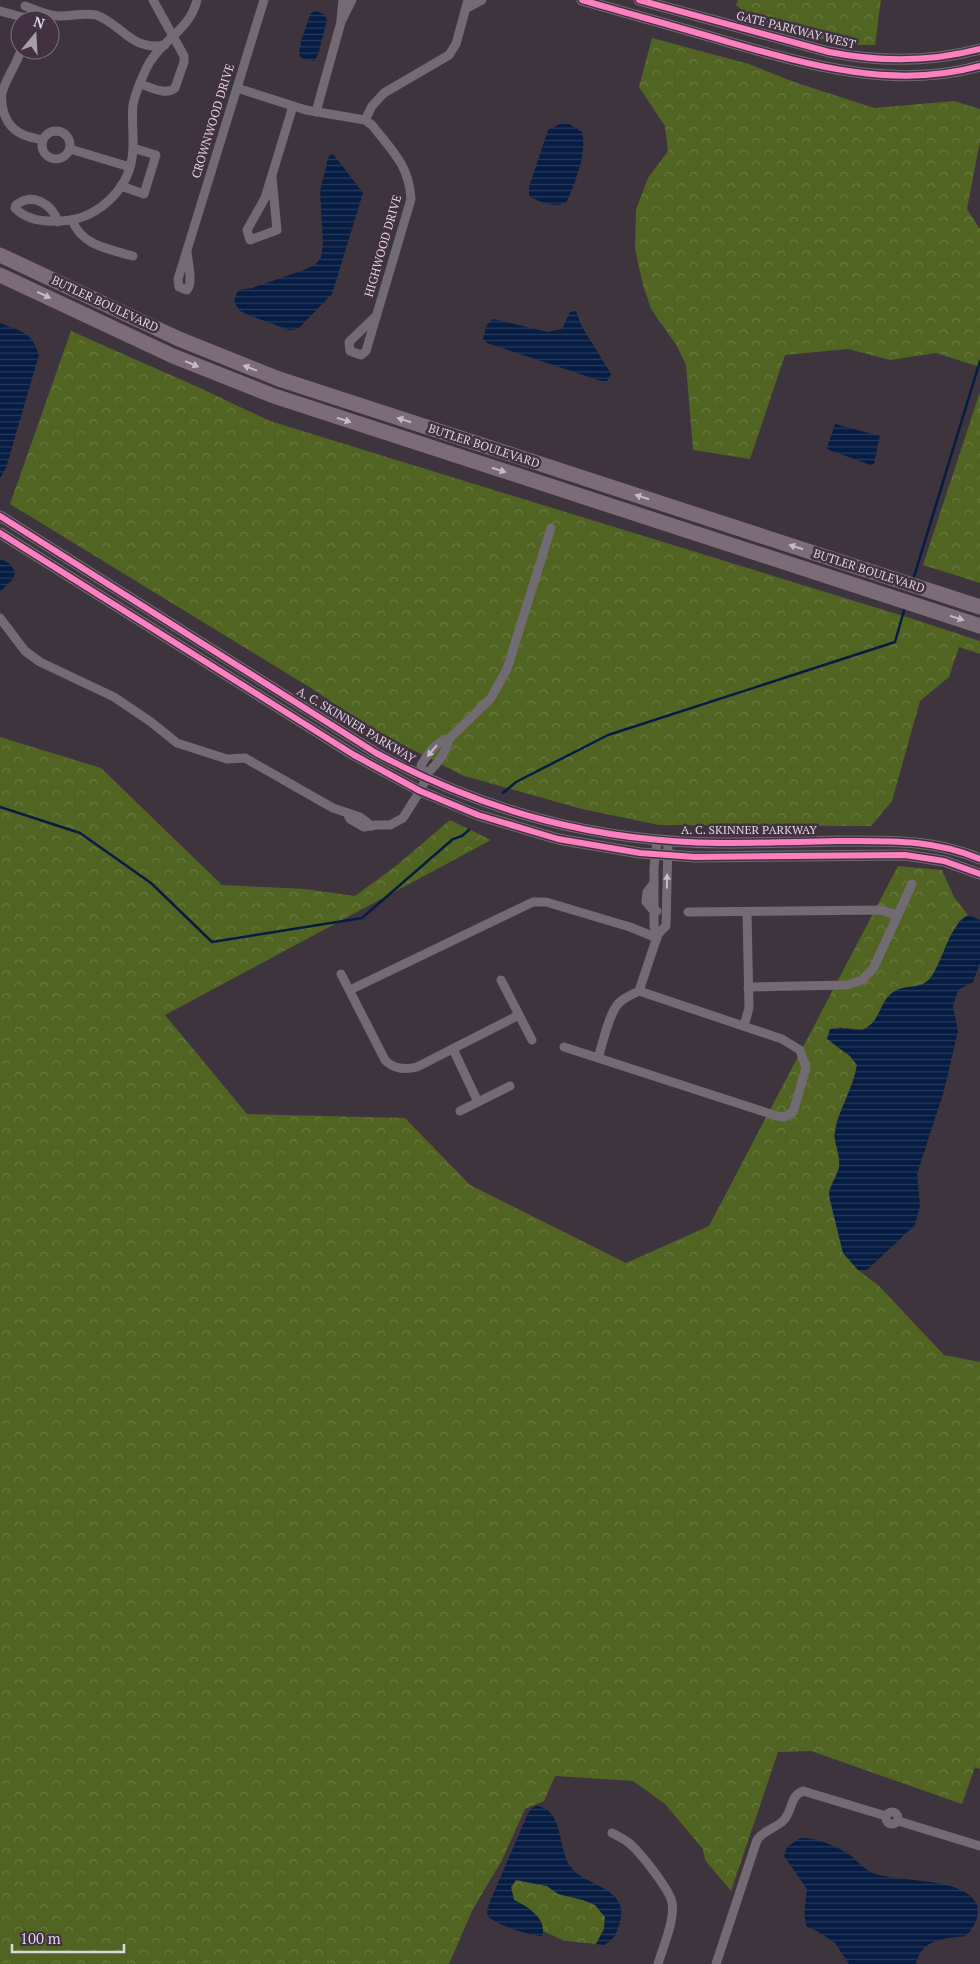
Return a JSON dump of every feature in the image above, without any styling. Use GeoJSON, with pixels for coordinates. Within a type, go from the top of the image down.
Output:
{"type":"FeatureCollection","features":[{"type":"Feature","properties":{"kind":"highway","name":"BUTLER BOULEVARD"},"geometry":{"type":"LineString","coordinates":[[0,255],[179,339],[254,370],[980,607]]}},
{"type":"Feature","properties":{"kind":"highway","name":"BUTLER BOULEVARD"},"geometry":{"type":"LineString","coordinates":[[0,275],[173,356],[274,396],[980,626]]}},
{"type":"Feature","properties":{"kind":"main road"},"geometry":{"type":"LineString","coordinates":[[582,0],[756,50],[853,73],[885,76],[918,75],[956,71],[980,66]]}},
{"type":"Feature","properties":{"kind":"main road","name":"GATE PARKWAY WEST"},"geometry":{"type":"LineString","coordinates":[[639,0],[847,56],[911,59],[955,55],[980,49]]}},
{"type":"Feature","properties":{"kind":"main road","name":"A. C. SKINNER PARKWAY"},"geometry":{"type":"LineString","coordinates":[[0,516],[352,738],[475,799],[530,817],[584,830],[663,841],[723,843],[903,841],[943,846],[980,859]]}},
{"type":"Feature","properties":{"kind":"main road","name":"A. C. SKINNER PARKWAY"},"geometry":{"type":"LineString","coordinates":[[0,533],[354,755],[420,791],[478,815],[530,832],[585,844],[662,855],[918,856],[957,864],[980,874]]}},
{"type":"Feature","properties":{"kind":"street"},"geometry":{"type":"LineString","coordinates":[[140,84],[168,92],[175,88],[184,59],[153,0]]}},
{"type":"Feature","properties":{"kind":"street"},"geometry":{"type":"LineString","coordinates":[[58,222],[72,220],[102,207],[121,186],[130,167],[133,148],[133,104],[147,66],[190,18],[197,0]]}},
{"type":"Feature","properties":{"kind":"street","name":"CROWNWOOD DRIVE"},"geometry":{"type":"LineString","coordinates":[[187,250],[264,0]]}},
{"type":"Feature","properties":{"kind":"street"},"geometry":{"type":"LineString","coordinates":[[316,112],[341,22],[352,0]]}},
{"type":"Feature","properties":{"kind":"street"},"geometry":{"type":"LineString","coordinates":[[236,88],[316,112],[365,120],[372,106],[384,93],[449,55],[456,44],[467,4],[482,0]]}},
{"type":"Feature","properties":{"kind":"street"},"geometry":{"type":"LineString","coordinates":[[341,22],[342,2]]}},
{"type":"Feature","properties":{"kind":"street"},"geometry":{"type":"LineString","coordinates":[[24,3],[58,16],[84,14],[98,16],[132,40],[152,46],[165,45]]}},
{"type":"Feature","properties":{"kind":"street"},"geometry":{"type":"LineString","coordinates":[[18,60],[2,92],[1,109],[7,121],[20,134],[42,140]]}},
{"type":"Feature","properties":{"kind":"street"},"geometry":{"type":"LineString","coordinates":[[272,177],[277,230],[250,240],[247,230],[265,198],[293,106]]}},
{"type":"Feature","properties":{"kind":"street","name":"HIGHWOOD DRIVE"},"geometry":{"type":"LineString","coordinates":[[365,120],[372,125],[404,167],[410,184],[411,199],[376,316]]}},
{"type":"Feature","properties":{"kind":"street"},"geometry":{"type":"LineString","coordinates":[[58,131],[66,135],[69,140],[70,149],[64,157],[52,159],[44,153],[42,140],[48,133],[58,131]]}},
{"type":"Feature","properties":{"kind":"street"},"geometry":{"type":"LineString","coordinates":[[121,186],[144,194],[156,155],[133,148]]}},
{"type":"Feature","properties":{"kind":"street"},"geometry":{"type":"LineString","coordinates":[[70,149],[130,167]]}},
{"type":"Feature","properties":{"kind":"street"},"geometry":{"type":"LineString","coordinates":[[72,220],[75,228],[88,241],[132,256]]}},
{"type":"Feature","properties":{"kind":"street"},"geometry":{"type":"LineString","coordinates":[[0,618],[25,651],[40,662],[114,697],[151,722],[177,743],[227,759],[245,758],[333,808],[346,812],[350,819],[358,820],[364,827],[390,825],[403,818],[420,791],[426,776],[448,746],[448,740],[491,698],[507,669],[551,528]]}},
{"type":"Feature","properties":{"kind":"street"},"geometry":{"type":"LineString","coordinates":[[598,1058],[618,1004],[639,991],[658,936],[666,926],[663,841]]}},
{"type":"Feature","properties":{"kind":"street"},"geometry":{"type":"LineString","coordinates":[[658,936],[654,927],[654,882],[662,855]]}},
{"type":"Feature","properties":{"kind":"street"},"geometry":{"type":"LineString","coordinates":[[748,987],[847,985],[862,980],[873,969],[912,884]]}},
{"type":"Feature","properties":{"kind":"street"},"geometry":{"type":"LineString","coordinates":[[350,990],[533,902],[546,902],[658,936]]}},
{"type":"Feature","properties":{"kind":"street"},"geometry":{"type":"LineString","coordinates":[[688,912],[881,910],[898,915]]}},
{"type":"Feature","properties":{"kind":"street"},"geometry":{"type":"LineString","coordinates":[[654,911],[666,911]]}},
{"type":"Feature","properties":{"kind":"street"},"geometry":{"type":"LineString","coordinates":[[744,1026],[749,1008],[747,912]]}},
{"type":"Feature","properties":{"kind":"street"},"geometry":{"type":"LineString","coordinates":[[342,974],[385,1060],[388,1064],[395,1067],[411,1069],[418,1067],[519,1014]]}},
{"type":"Feature","properties":{"kind":"street"},"geometry":{"type":"LineString","coordinates":[[502,980],[532,1040]]}},
{"type":"Feature","properties":{"kind":"street"},"geometry":{"type":"LineString","coordinates":[[564,1048],[778,1116],[788,1115],[793,1112],[806,1068],[800,1050],[782,1039],[639,991]]}},
{"type":"Feature","properties":{"kind":"street"},"geometry":{"type":"LineString","coordinates":[[453,1049],[478,1102]]}},
{"type":"Feature","properties":{"kind":"street"},"geometry":{"type":"LineString","coordinates":[[460,1111],[510,1086]]}},
{"type":"Feature","properties":{"kind":"street"},"geometry":{"type":"LineString","coordinates":[[716,1964],[756,1840],[761,1834],[783,1820],[794,1797],[803,1791],[886,1816],[890,1812],[894,1812],[898,1817],[898,1821],[980,1846]]}},
{"type":"Feature","properties":{"kind":"street"},"geometry":{"type":"LineString","coordinates":[[612,1832],[629,1843],[638,1852],[669,1893],[672,1902],[671,1919],[658,1964]]}},
{"type":"Feature","properties":{"kind":"green space"},"geometry":{"type":"Polygon","coordinates":[[[738,0],[881,0],[875,45],[848,45],[754,20],[736,5],[738,0]]]}},
{"type":"Feature","properties":{"kind":"green space"},"geometry":{"type":"Polygon","coordinates":[[[652,38],[749,64],[794,82],[874,108],[954,101],[980,109],[980,141],[967,209],[980,229],[980,367],[936,353],[890,360],[848,349],[785,355],[750,459],[693,450],[686,365],[677,346],[651,309],[643,285],[635,249],[636,210],[648,178],[668,151],[665,126],[639,87],[652,38]]]}},
{"type":"Feature","properties":{"kind":"green space"},"geometry":{"type":"Polygon","coordinates":[[[71,331],[270,421],[913,619],[980,641],[980,654],[959,647],[949,677],[920,701],[892,801],[871,826],[659,825],[582,809],[464,776],[374,730],[311,688],[10,504],[71,331]]]}},
{"type":"Feature","properties":{"kind":"green space"},"geometry":{"type":"Polygon","coordinates":[[[980,392],[980,583],[923,565],[980,392]]]}},
{"type":"Feature","properties":{"kind":"green space"},"geometry":{"type":"Polygon","coordinates":[[[0,737],[101,768],[222,885],[305,889],[355,896],[396,866],[450,820],[491,840],[165,1015],[247,1114],[405,1118],[470,1185],[626,1263],[709,1226],[898,866],[942,870],[954,897],[968,915],[959,921],[934,973],[927,983],[900,989],[872,1024],[863,1030],[839,1027],[837,1047],[850,1056],[857,1065],[854,1079],[837,1120],[834,1136],[840,1155],[839,1169],[829,1191],[843,1253],[858,1270],[879,1286],[944,1355],[980,1362],[980,1769],[975,1767],[962,1804],[811,1751],[778,1752],[731,1891],[705,1860],[703,1849],[665,1804],[633,1781],[555,1776],[544,1801],[525,1809],[502,1860],[472,1911],[449,1964],[0,1964],[0,737]]]}},
{"type":"Feature","properties":{"kind":"green space"},"geometry":{"type":"Polygon","coordinates":[[[516,1880],[547,1886],[558,1894],[595,1905],[605,1917],[604,1929],[596,1944],[565,1941],[543,1931],[533,1912],[514,1900],[511,1887],[516,1880]]]}},
{"type":"Feature","properties":{"kind":"water"},"geometry":{"type":"Polygon","coordinates":[[[316,11],[324,14],[327,20],[318,55],[314,61],[303,59],[299,55],[301,41],[309,18],[311,13],[316,11]]]}},
{"type":"Feature","properties":{"kind":"water"},"geometry":{"type":"Polygon","coordinates":[[[560,124],[569,124],[582,132],[583,149],[577,176],[567,201],[563,204],[554,205],[543,203],[529,196],[529,187],[548,130],[560,124]]]}},
{"type":"Feature","properties":{"kind":"water"},"geometry":{"type":"Polygon","coordinates":[[[331,154],[334,155],[363,193],[332,294],[298,329],[289,330],[240,311],[234,302],[238,290],[252,288],[301,271],[315,265],[321,257],[323,244],[320,191],[328,158],[331,154]]]}},
{"type":"Feature","properties":{"kind":"water"},"geometry":{"type":"Polygon","coordinates":[[[576,311],[581,325],[611,374],[607,381],[601,381],[487,343],[483,339],[486,326],[493,319],[548,332],[562,329],[570,312],[576,311]]]}},
{"type":"Feature","properties":{"kind":"water"},"geometry":{"type":"Polygon","coordinates":[[[0,323],[25,333],[33,341],[39,355],[6,468],[0,478],[0,323]]]}},
{"type":"Feature","properties":{"kind":"water"},"geometry":{"type":"Polygon","coordinates":[[[835,424],[880,436],[874,464],[871,465],[827,448],[835,424]]]}},
{"type":"Feature","properties":{"kind":"water"},"geometry":{"type":"Polygon","coordinates":[[[0,558],[10,564],[15,572],[13,579],[0,592],[0,558]]]}},
{"type":"Feature","properties":{"kind":"water"},"geometry":{"type":"Polygon","coordinates":[[[968,915],[980,920],[980,963],[973,982],[958,990],[953,1006],[958,1031],[944,1091],[917,1174],[920,1206],[915,1225],[867,1270],[858,1270],[843,1253],[829,1196],[839,1167],[835,1132],[857,1065],[850,1056],[827,1039],[830,1029],[864,1029],[877,1017],[885,1001],[892,993],[929,980],[937,967],[951,934],[961,920],[968,915]]]}},
{"type":"Feature","properties":{"kind":"water"},"geometry":{"type":"Polygon","coordinates":[[[537,1806],[551,1814],[556,1822],[563,1849],[570,1866],[586,1879],[605,1889],[619,1902],[621,1912],[618,1929],[612,1939],[604,1945],[596,1944],[604,1929],[605,1917],[595,1905],[558,1894],[547,1886],[516,1880],[511,1887],[514,1900],[525,1906],[539,1919],[542,1924],[542,1936],[513,1929],[488,1916],[489,1904],[528,1813],[537,1806]]]}},
{"type":"Feature","properties":{"kind":"water"},"geometry":{"type":"Polygon","coordinates":[[[800,1838],[813,1839],[833,1845],[850,1855],[871,1872],[882,1876],[944,1885],[970,1895],[978,1909],[974,1926],[966,1936],[935,1941],[923,1949],[916,1964],[849,1964],[835,1943],[807,1927],[805,1913],[807,1889],[784,1856],[787,1847],[800,1838]]]}},
{"type":"Feature","properties":{"kind":"waterway"},"geometry":{"type":"LineString","coordinates":[[913,580],[980,361]]}},
{"type":"Feature","properties":{"kind":"waterway"},"geometry":{"type":"LineString","coordinates":[[503,793],[516,782],[608,735],[895,642],[905,607]]}},
{"type":"Feature","properties":{"kind":"waterway"},"geometry":{"type":"LineString","coordinates":[[0,807],[80,833],[151,883],[212,942],[362,918],[453,839],[462,836],[469,830]]}},
{"type":"Feature","properties":{"kind":"cycle path"},"geometry":{"type":"LineString","coordinates":[[582,0],[757,50],[852,72],[916,76],[948,73],[980,66]]}},
{"type":"Feature","properties":{"kind":"cycle path"},"geometry":{"type":"LineString","coordinates":[[639,0],[829,52],[867,58],[924,58],[980,49]]}},
{"type":"Feature","properties":{"kind":"cycle path"},"geometry":{"type":"LineString","coordinates":[[0,516],[376,753],[417,774],[501,807],[543,820],[586,830],[630,837],[721,843],[910,842],[962,852],[980,859]]}},
{"type":"Feature","properties":{"kind":"cycle path"},"geometry":{"type":"LineString","coordinates":[[0,533],[354,755],[420,791],[478,815],[558,839],[640,853],[695,857],[905,855],[944,861],[980,874]]}}]}
